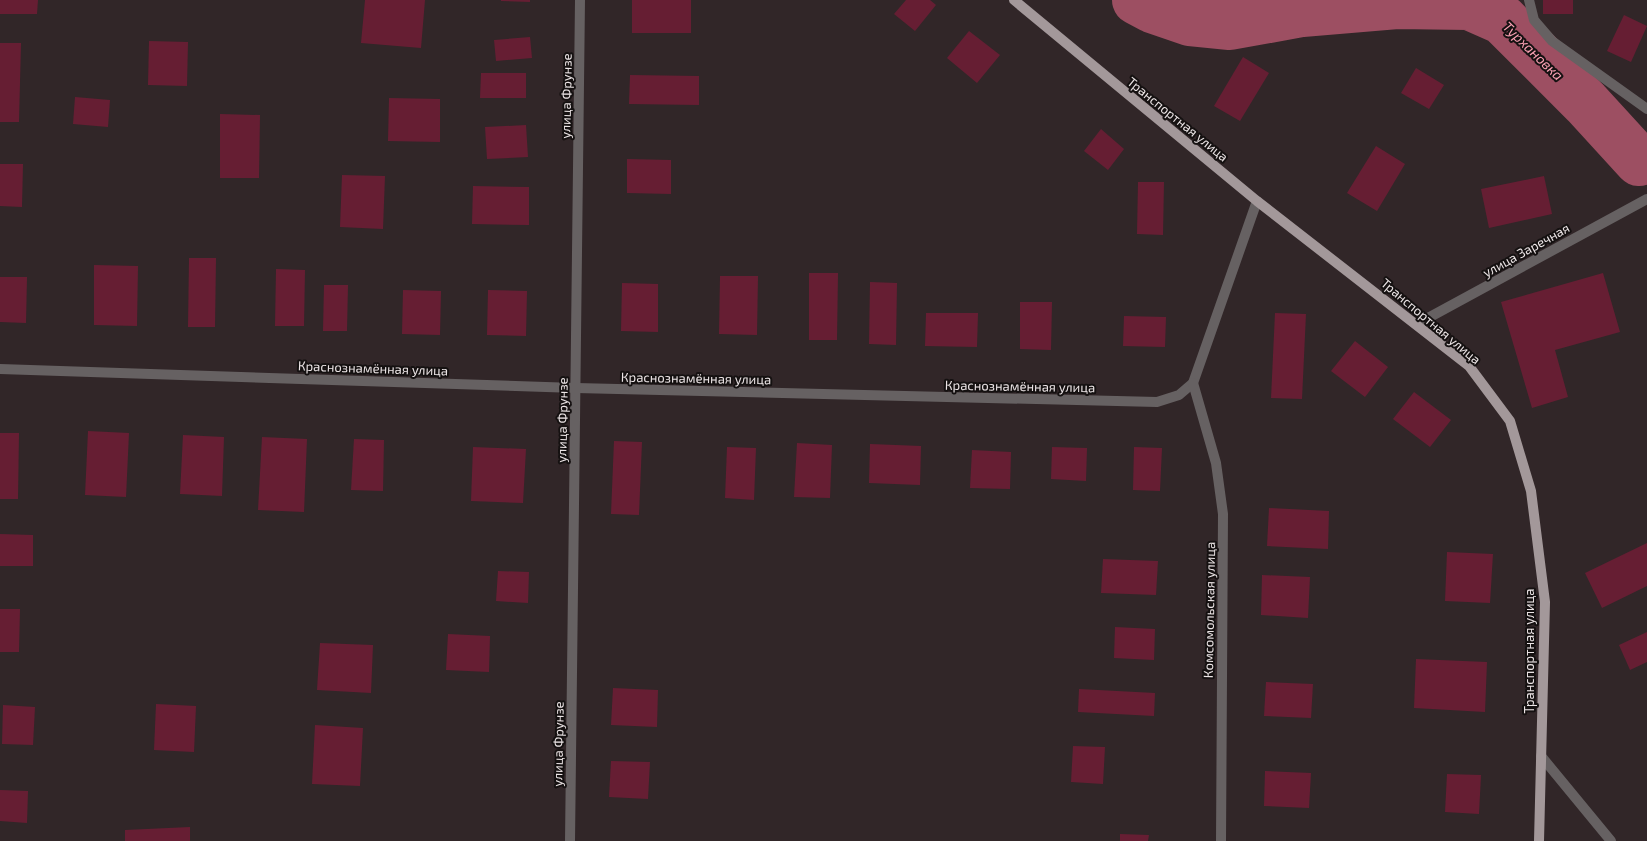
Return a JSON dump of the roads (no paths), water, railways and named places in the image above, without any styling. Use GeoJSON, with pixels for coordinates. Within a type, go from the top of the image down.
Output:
{"type":"FeatureCollection","features":[{"type":"Feature","properties":{"kind":"main road","name":"Транспортная улица"},"geometry":{"type":"LineString","coordinates":[[1014,0],[1257,201],[1417,324],[1468,366],[1510,421],[1531,491],[1545,602],[1539,841]]}},
{"type":"Feature","properties":{"kind":"street","name":"улица Фрунзе"},"geometry":{"type":"LineString","coordinates":[[570,841],[580,0]]}},
{"type":"Feature","properties":{"kind":"street"},"geometry":{"type":"LineString","coordinates":[[1529,0],[1534,20],[1552,41],[1647,110]]}},
{"type":"Feature","properties":{"kind":"street","name":"улица Заречная"},"geometry":{"type":"LineString","coordinates":[[1417,324],[1647,199]]}},
{"type":"Feature","properties":{"kind":"street"},"geometry":{"type":"LineString","coordinates":[[1193,383],[1257,201]]}},
{"type":"Feature","properties":{"kind":"street","name":"Краснознамённая улица"},"geometry":{"type":"LineString","coordinates":[[0,369],[576,388],[1156,402],[1180,395],[1193,383]]}},
{"type":"Feature","properties":{"kind":"street","name":"Комсомольская улица"},"geometry":{"type":"LineString","coordinates":[[1193,383],[1216,463],[1223,514],[1221,841]]}},
{"type":"Feature","properties":{"kind":"street"},"geometry":{"type":"LineString","coordinates":[[1541,756],[1611,841]]}},
{"type":"Feature","properties":{"kind":"waterway","name":"Турхановка"},"geometry":{"type":"LineString","coordinates":[[1137,0],[1152,8],[1190,21],[1230,25],[1302,12],[1397,4],[1469,5],[1503,20],[1586,103],[1639,161]]}}]}
